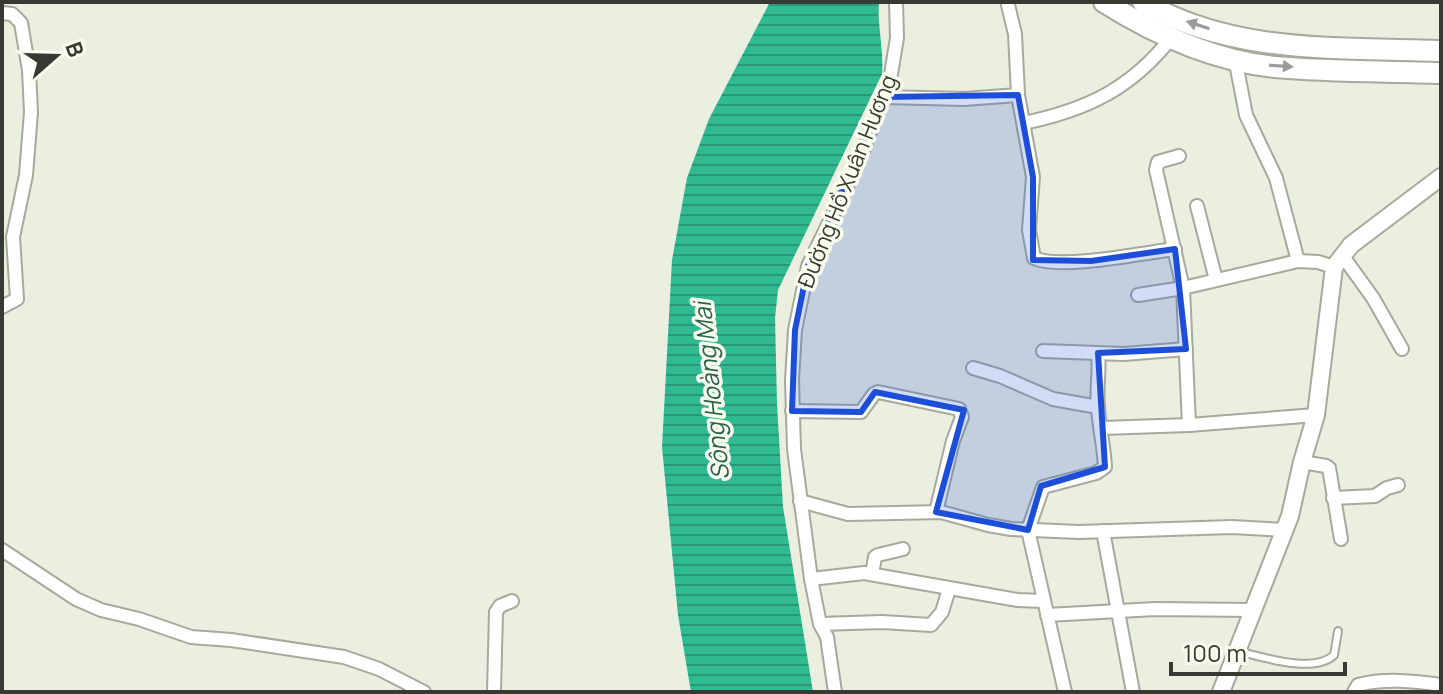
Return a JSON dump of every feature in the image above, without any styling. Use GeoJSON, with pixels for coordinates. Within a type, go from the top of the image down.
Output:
{"type":"FeatureCollection","features":[{"type":"Feature","properties":{"kind":"highway"},"geometry":{"type":"LineString","coordinates":[[1104,2],[1171,38],[1217,55],[1273,67],[1441,73]]}},
{"type":"Feature","properties":{"kind":"highway"},"geometry":{"type":"LineString","coordinates":[[1143,2],[1192,24],[1275,45],[1441,51]]}},
{"type":"Feature","properties":{"kind":"main road"},"geometry":{"type":"LineString","coordinates":[[1221,692],[1285,530],[1316,415],[1338,261],[1351,245],[1441,177]]}},
{"type":"Feature","properties":{"kind":"street","name":"Đường Hồ Xuân Hương"},"geometry":{"type":"LineString","coordinates":[[835,692],[827,637],[820,624],[811,579],[800,501],[792,411],[795,330],[808,266],[859,161],[884,97],[895,52],[896,2]]}},
{"type":"Feature","properties":{"kind":"street"},"geometry":{"type":"LineString","coordinates":[[1008,5],[1015,34],[1018,95],[1033,177],[1029,230],[1034,258],[1091,261],[1175,249]]}},
{"type":"Feature","properties":{"kind":"street"},"geometry":{"type":"LineString","coordinates":[[2,13],[16,17],[24,33],[31,112],[26,175],[13,237],[17,299],[2,307]]}},
{"type":"Feature","properties":{"kind":"street"},"geometry":{"type":"LineString","coordinates":[[1024,123],[1065,114],[1105,95],[1144,70],[1171,38]]}},
{"type":"Feature","properties":{"kind":"street"},"geometry":{"type":"LineString","coordinates":[[1235,58],[1246,115],[1276,178],[1298,261]]}},
{"type":"Feature","properties":{"kind":"street"},"geometry":{"type":"LineString","coordinates":[[884,97],[953,100],[1018,95]]}},
{"type":"Feature","properties":{"kind":"street"},"geometry":{"type":"LineString","coordinates":[[1179,156],[1158,162],[1156,170],[1183,288],[1189,425]]}},
{"type":"Feature","properties":{"kind":"street"},"geometry":{"type":"LineString","coordinates":[[1197,206],[1216,280]]}},
{"type":"Feature","properties":{"kind":"street"},"geometry":{"type":"LineString","coordinates":[[1138,295],[1183,288],[1298,261],[1338,261],[1382,312],[1402,349]]}},
{"type":"Feature","properties":{"kind":"street"},"geometry":{"type":"LineString","coordinates":[[1043,351],[1098,353],[1186,349]]}},
{"type":"Feature","properties":{"kind":"street"},"geometry":{"type":"LineString","coordinates":[[1065,692],[1028,530],[1043,487],[1103,469],[1098,353]]}},
{"type":"Feature","properties":{"kind":"street"},"geometry":{"type":"LineString","coordinates":[[973,368],[1053,399],[1098,407]]}},
{"type":"Feature","properties":{"kind":"street"},"geometry":{"type":"LineString","coordinates":[[792,411],[861,412],[878,392],[959,409],[962,417],[949,453],[936,512]]}},
{"type":"Feature","properties":{"kind":"street"},"geometry":{"type":"LineString","coordinates":[[1102,428],[1316,415]]}},
{"type":"Feature","properties":{"kind":"street"},"geometry":{"type":"LineString","coordinates":[[1302,462],[1328,467],[1341,539]]}},
{"type":"Feature","properties":{"kind":"street"},"geometry":{"type":"LineString","coordinates":[[1333,498],[1375,496],[1398,485]]}},
{"type":"Feature","properties":{"kind":"street"},"geometry":{"type":"LineString","coordinates":[[800,501],[848,514],[936,512],[988,525],[1028,530],[1232,527],[1285,530]]}},
{"type":"Feature","properties":{"kind":"street"},"geometry":{"type":"LineString","coordinates":[[1103,531],[1133,692]]}},
{"type":"Feature","properties":{"kind":"street"},"geometry":{"type":"LineString","coordinates":[[872,574],[878,555],[903,549]]}},
{"type":"Feature","properties":{"kind":"street"},"geometry":{"type":"LineString","coordinates":[[2,550],[76,599],[101,610],[191,637],[344,657],[379,669],[424,692]]}},
{"type":"Feature","properties":{"kind":"street"},"geometry":{"type":"LineString","coordinates":[[811,579],[872,574],[1018,600],[1043,601]]}},
{"type":"Feature","properties":{"kind":"street"},"geometry":{"type":"LineString","coordinates":[[820,624],[882,622],[931,625],[942,612],[949,589]]}},
{"type":"Feature","properties":{"kind":"street"},"geometry":{"type":"LineString","coordinates":[[494,692],[496,612],[500,606],[512,601]]}},
{"type":"Feature","properties":{"kind":"street"},"geometry":{"type":"LineString","coordinates":[[1047,615],[1155,609],[1254,610]]}},
{"type":"Feature","properties":{"kind":"street"},"geometry":{"type":"LineString","coordinates":[[1354,692],[1358,685],[1368,683],[1403,681],[1441,685]]}},
{"type":"Feature","properties":{"kind":"lane"},"geometry":{"type":"LineString","coordinates":[[1237,651],[1282,661],[1322,663],[1334,655],[1338,631]]}},
{"type":"Feature","properties":{"kind":"highlighted area"},"geometry":{"type":"Polygon","coordinates":[[[1018,95],[1033,177],[1033,260],[1091,261],[1175,249],[1186,349],[1098,353],[1105,467],[1041,486],[1028,530],[936,512],[964,410],[875,392],[861,412],[792,411],[795,330],[808,266],[884,97],[1018,95]]]}},
{"type":"Feature","properties":{"kind":"water","name":"Sông Hoàng Mai"},"geometry":{"type":"Polygon","coordinates":[[[770,2],[879,2],[882,74],[778,290],[775,318],[783,507],[813,692],[691,692],[678,615],[662,447],[672,260],[687,178],[709,119],[770,2]]]}}]}
